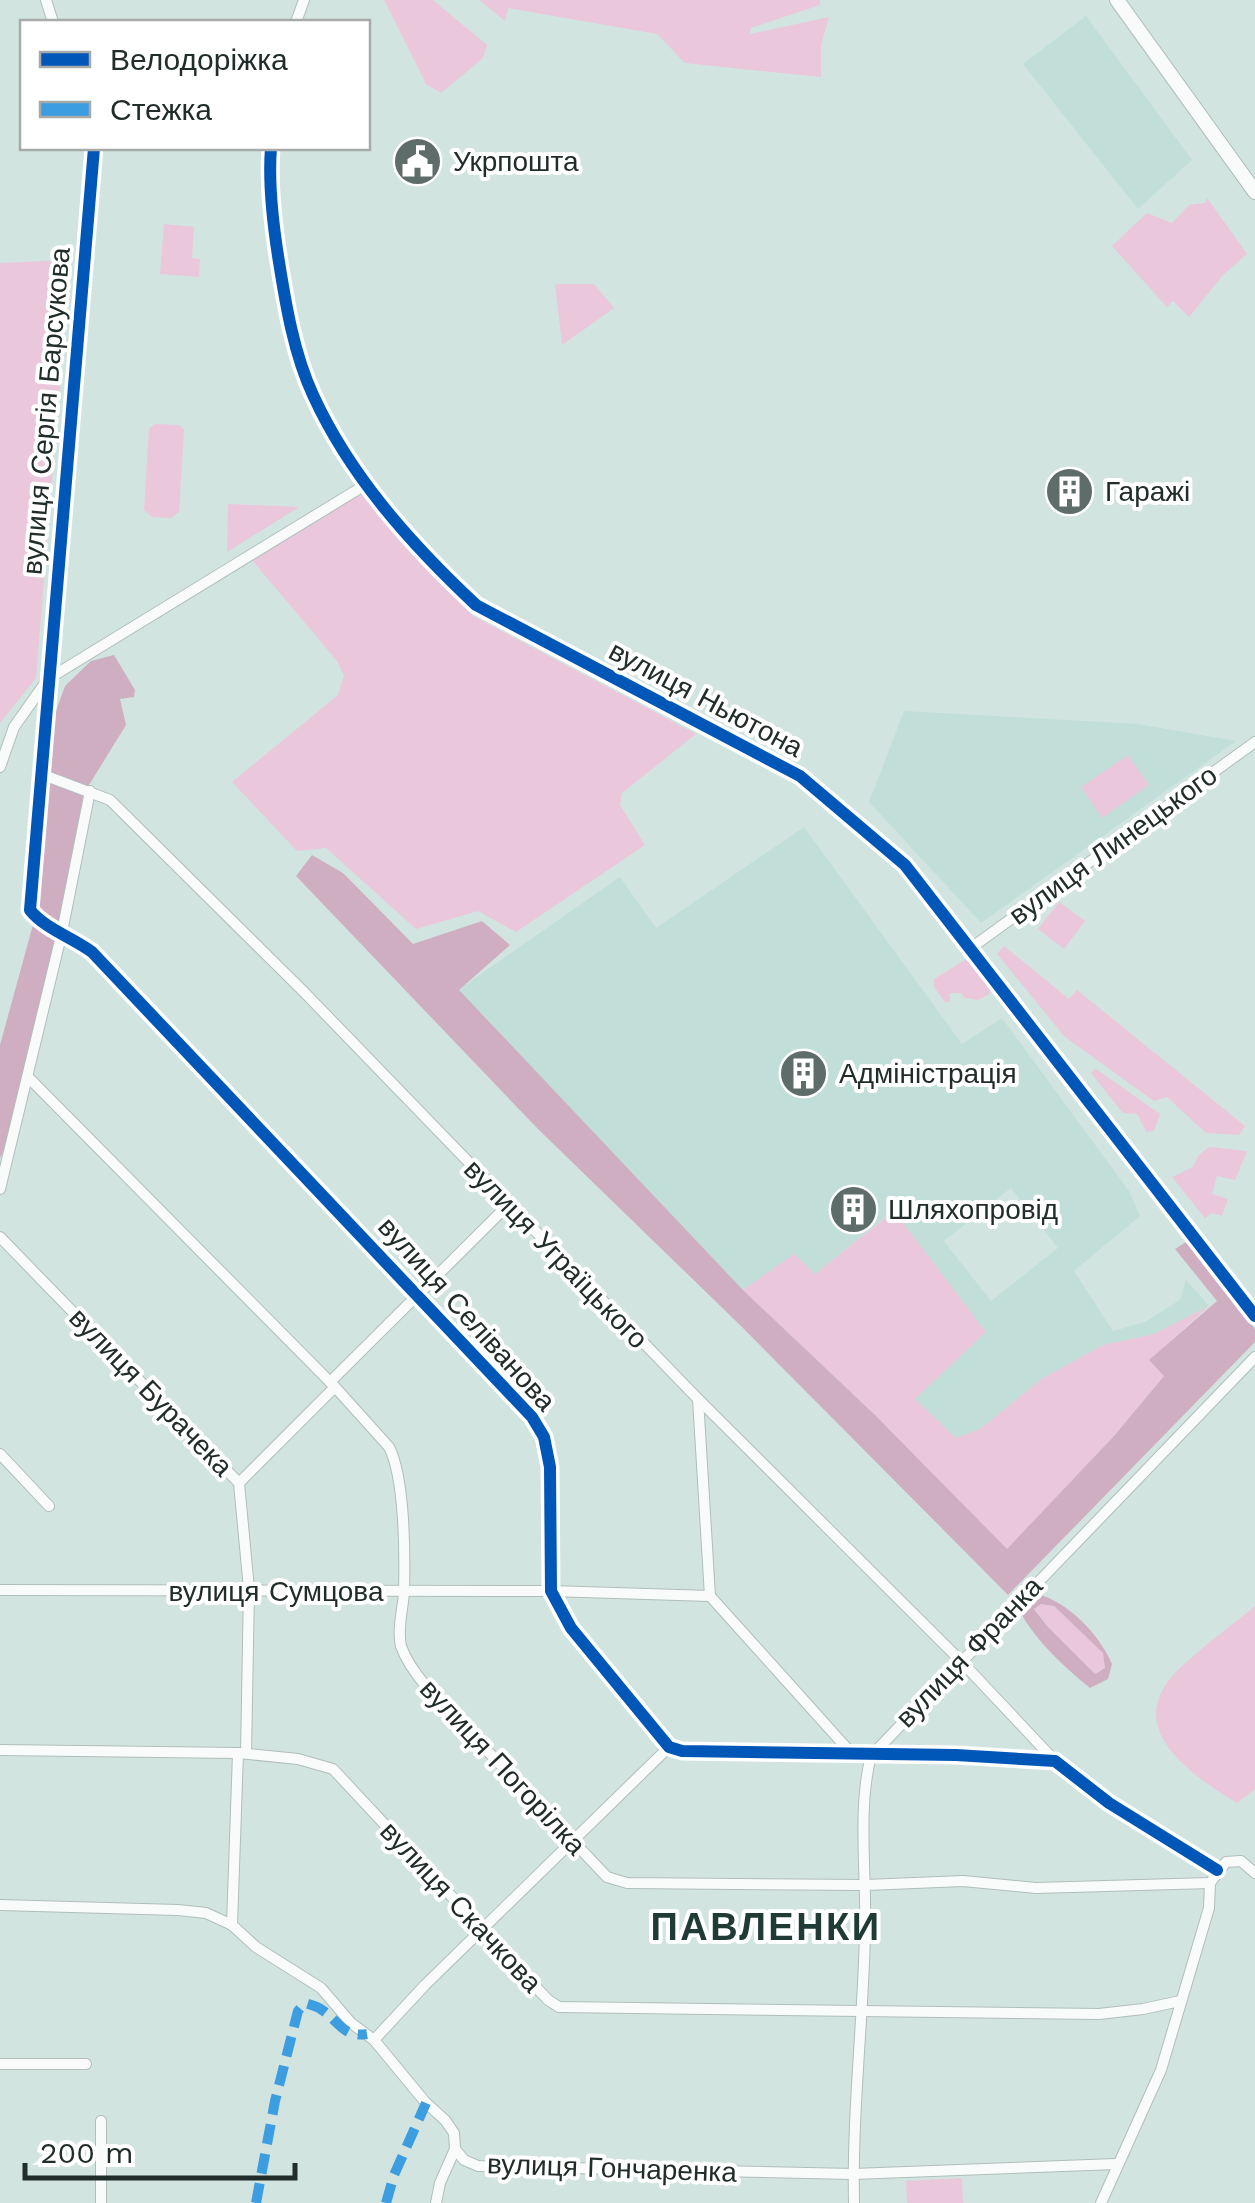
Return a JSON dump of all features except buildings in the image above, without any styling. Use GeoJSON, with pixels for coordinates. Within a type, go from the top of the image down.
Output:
{"type":"FeatureCollection","features":[{"type":"Feature","properties":{"kind":"main road"},"geometry":{"type":"LineString","coordinates":[[1117,0],[1255,192]]}},
{"type":"Feature","properties":{"kind":"street","name":"вулиця Сергія Барсукова"},"geometry":{"type":"LineString","coordinates":[[30,910],[94,150]]}},
{"type":"Feature","properties":{"kind":"street","name":"вулиця Ньютона"},"geometry":{"type":"LineString","coordinates":[[272,150],[278,251],[303,369],[313,395],[365,485],[434,566],[476,605],[800,776],[905,865],[1255,1316]]}},
{"type":"Feature","properties":{"kind":"street"},"geometry":{"type":"LineString","coordinates":[[0,767],[14,727],[48,679],[365,485]]}},
{"type":"Feature","properties":{"kind":"street","name":"вулиця Линецького"},"geometry":{"type":"LineString","coordinates":[[970,948],[1255,742]]}},
{"type":"Feature","properties":{"kind":"street","name":"вулиця Уграїцького"},"geometry":{"type":"LineString","coordinates":[[41,774],[110,800],[237,925],[698,1399],[961,1660],[1054,1761]]}},
{"type":"Feature","properties":{"kind":"street"},"geometry":{"type":"LineString","coordinates":[[0,1189],[62,932],[90,791]]}},
{"type":"Feature","properties":{"kind":"street","name":"вулиця Селіванова"},"geometry":{"type":"LineString","coordinates":[[30,910],[36,918],[92,952],[532,1417],[544,1437],[550,1467],[552,1591],[571,1628],[669,1747]]}},
{"type":"Feature","properties":{"kind":"street","name":"вулиця Погорілка"},"geometry":{"type":"LineString","coordinates":[[28,1077],[369,1422],[395,1458],[404,1591],[400,1642],[415,1673],[607,1877],[616,1882],[866,1885],[964,1881],[1036,1888],[1210,1883]]}},
{"type":"Feature","properties":{"kind":"street"},"geometry":{"type":"LineString","coordinates":[[239,1483],[417,1292],[508,1206]]}},
{"type":"Feature","properties":{"kind":"street","name":"вулиця Бурачека"},"geometry":{"type":"LineString","coordinates":[[0,1237],[239,1483],[249,1589],[232,1925]]}},
{"type":"Feature","properties":{"kind":"street","name":"вулиця Франка"},"geometry":{"type":"LineString","coordinates":[[871,1756],[1255,1357]]}},
{"type":"Feature","properties":{"kind":"street"},"geometry":{"type":"LineString","coordinates":[[698,1399],[710,1596],[852,1755]]}},
{"type":"Feature","properties":{"kind":"street"},"geometry":{"type":"LineString","coordinates":[[0,1454],[49,1506]]}},
{"type":"Feature","properties":{"kind":"street","name":"вулиця Сумцова"},"geometry":{"type":"LineString","coordinates":[[0,1590],[552,1591],[710,1596]]}},
{"type":"Feature","properties":{"kind":"street"},"geometry":{"type":"LineString","coordinates":[[374,2040],[425,1985],[669,1747],[682,1752],[956,1755],[1054,1761],[1109,1803],[1217,1870]]}},
{"type":"Feature","properties":{"kind":"street","name":"вулиця Скачкова"},"geometry":{"type":"LineString","coordinates":[[0,1750],[242,1753],[298,1759],[333,1769],[558,2007],[1098,2014],[1180,2001]]}},
{"type":"Feature","properties":{"kind":"street"},"geometry":{"type":"LineString","coordinates":[[854,2203],[866,1808],[871,1756]]}},
{"type":"Feature","properties":{"kind":"street"},"geometry":{"type":"LineString","coordinates":[[1101,2203],[1161,2070],[1209,1908],[1210,1883],[1226,1862],[1241,1860],[1255,1874]]}},
{"type":"Feature","properties":{"kind":"street","name":"вулиця Гончаренка"},"geometry":{"type":"LineString","coordinates":[[0,1905],[178,1910],[206,1913],[232,1925],[256,1948],[321,1988],[351,2022],[374,2040],[445,2120],[464,2160],[478,2166],[853,2174],[1116,2164]]}},
{"type":"Feature","properties":{"kind":"street"},"geometry":{"type":"LineString","coordinates":[[0,2064],[86,2064]]}},
{"type":"Feature","properties":{"kind":"street"},"geometry":{"type":"LineString","coordinates":[[100,2121],[101,2203]]}},
{"type":"Feature","properties":{"kind":"street"},"geometry":{"type":"LineString","coordinates":[[436,2203],[440,2183],[456,2149]]}},
{"type":"Feature","properties":{"kind":"shaded area"},"geometry":{"type":"Polygon","coordinates":[[[384,0],[433,0],[487,45],[483,58],[441,93],[426,84],[384,0]]]}},
{"type":"Feature","properties":{"kind":"shaded area"},"geometry":{"type":"Polygon","coordinates":[[[479,0],[820,0],[820,5],[751,28],[750,34],[829,17],[821,45],[821,77],[685,63],[657,34],[508,8],[505,21],[479,0]]]}},
{"type":"Feature","properties":{"kind":"shaded area"},"geometry":{"type":"Polygon","coordinates":[[[1086,16],[1192,160],[1138,209],[1023,64],[1086,16]]]}},
{"type":"Feature","properties":{"kind":"shaded area"},"geometry":{"type":"Polygon","coordinates":[[[1207,198],[1247,254],[1223,275],[1189,317],[1173,301],[1167,307],[1112,246],[1147,213],[1172,223],[1189,205],[1205,203],[1207,198]]]}},
{"type":"Feature","properties":{"kind":"shaded area"},"geometry":{"type":"Polygon","coordinates":[[[164,224],[194,227],[192,258],[200,259],[199,277],[160,274],[164,224]]]}},
{"type":"Feature","properties":{"kind":"shaded area"},"geometry":{"type":"Polygon","coordinates":[[[70,260],[36,678],[0,723],[0,263],[70,260]]]}},
{"type":"Feature","properties":{"kind":"shaded area"},"geometry":{"type":"Polygon","coordinates":[[[555,284],[594,284],[614,308],[562,345],[555,284]]]}},
{"type":"Feature","properties":{"kind":"shaded area"},"geometry":{"type":"Polygon","coordinates":[[[155,424],[179,425],[184,430],[179,512],[171,518],[152,517],[144,510],[149,428],[155,424]]]}},
{"type":"Feature","properties":{"kind":"shaded area"},"geometry":{"type":"Polygon","coordinates":[[[359,493],[368,498],[473,616],[696,734],[622,793],[620,805],[645,845],[516,932],[478,911],[416,929],[326,848],[297,851],[232,782],[338,695],[344,676],[337,661],[251,559],[359,493]]]}},
{"type":"Feature","properties":{"kind":"shaded area"},"geometry":{"type":"Polygon","coordinates":[[[228,504],[299,507],[227,552],[228,504]]]}},
{"type":"Feature","properties":{"kind":"shaded area"},"geometry":{"type":"Polygon","coordinates":[[[114,655],[135,690],[134,697],[120,699],[126,725],[89,785],[74,872],[7,1145],[0,1158],[0,1045],[39,903],[53,719],[65,686],[91,661],[114,655]]]}},
{"type":"Feature","properties":{"kind":"shaded area"},"geometry":{"type":"Polygon","coordinates":[[[904,711],[1138,724],[1236,741],[981,923],[869,802],[904,711]]]}},
{"type":"Feature","properties":{"kind":"shaded area"},"geometry":{"type":"Polygon","coordinates":[[[1128,755],[1149,785],[1102,818],[1081,787],[1128,755]]]}},
{"type":"Feature","properties":{"kind":"shaded area"},"geometry":{"type":"Polygon","coordinates":[[[804,827],[962,1044],[1002,1018],[1129,1191],[1140,1216],[1074,1271],[1113,1331],[1145,1322],[1180,1300],[1186,1280],[1209,1306],[1154,1334],[1103,1345],[1043,1378],[980,1429],[956,1439],[915,1400],[893,1211],[815,1274],[794,1255],[743,1290],[458,990],[620,877],[656,928],[804,827]],[[1011,1188],[944,1241],[991,1301],[1058,1248],[1011,1188]]]}},
{"type":"Feature","properties":{"kind":"shaded area"},"geometry":{"type":"Polygon","coordinates":[[[312,855],[343,873],[413,944],[482,921],[510,945],[459,990],[743,1290],[875,1415],[1007,1549],[1114,1436],[1164,1376],[1149,1360],[1217,1301],[1175,1249],[1186,1242],[1255,1329],[1255,1342],[1008,1595],[743,1328],[538,1129],[296,876],[312,855]]]}},
{"type":"Feature","properties":{"kind":"shaded area"},"geometry":{"type":"Polygon","coordinates":[[[1059,902],[1085,921],[1064,949],[1038,929],[1059,902]]]}},
{"type":"Feature","properties":{"kind":"shaded area"},"geometry":{"type":"Polygon","coordinates":[[[1004,946],[1069,999],[1077,990],[1245,1126],[1239,1135],[1206,1133],[1167,1097],[1154,1101],[1065,1037],[997,954],[1004,946]]]}},
{"type":"Feature","properties":{"kind":"shaded area"},"geometry":{"type":"Polygon","coordinates":[[[968,958],[990,985],[990,994],[978,1000],[950,993],[950,1002],[945,1002],[934,987],[934,979],[968,958]]]}},
{"type":"Feature","properties":{"kind":"shaded area"},"geometry":{"type":"Polygon","coordinates":[[[1096,1069],[1160,1114],[1154,1131],[1146,1132],[1137,1114],[1123,1113],[1091,1073],[1096,1069]]]}},
{"type":"Feature","properties":{"kind":"shaded area"},"geometry":{"type":"Polygon","coordinates":[[[1209,1147],[1247,1151],[1235,1180],[1217,1176],[1212,1194],[1228,1199],[1222,1216],[1212,1213],[1205,1218],[1172,1177],[1193,1167],[1209,1147]]]}},
{"type":"Feature","properties":{"kind":"shaded area"},"geometry":{"type":"Polygon","coordinates":[[[894,1211],[986,1332],[915,1399],[956,1438],[980,1429],[1043,1378],[1103,1345],[1154,1334],[1209,1306],[1150,1360],[1164,1376],[1114,1436],[1007,1550],[875,1415],[743,1290],[794,1254],[815,1274],[894,1211]]]}},
{"type":"Feature","properties":{"kind":"shaded area"},"geometry":{"type":"Polygon","coordinates":[[[1038,1594],[1072,1612],[1091,1631],[1112,1664],[1108,1679],[1090,1688],[1051,1653],[1020,1612],[1038,1594]],[[1041,1604],[1034,1609],[1095,1674],[1105,1668],[1103,1653],[1054,1606],[1041,1604]]]}},
{"type":"Feature","properties":{"kind":"shaded area"},"geometry":{"type":"Polygon","coordinates":[[[1041,1604],[1054,1606],[1103,1653],[1105,1668],[1095,1674],[1047,1626],[1034,1608],[1041,1604]]]}},
{"type":"Feature","properties":{"kind":"shaded area"},"geometry":{"type":"Polygon","coordinates":[[[1255,1606],[1255,1789],[1237,1803],[1201,1779],[1169,1749],[1156,1713],[1161,1693],[1176,1672],[1255,1606]]]}},
{"type":"Feature","properties":{"kind":"shaded area"},"geometry":{"type":"Polygon","coordinates":[[[962,2178],[963,2203],[907,2203],[906,2181],[962,2178]]]}},
{"type":"Feature","properties":{"kind":"marked path"},"geometry":{"type":"LineString","coordinates":[[256,2203],[275,2101],[298,2011],[305,2003],[328,2014],[347,2031],[367,2034]]}},
{"type":"Feature","properties":{"kind":"marked path"},"geometry":{"type":"LineString","coordinates":[[386,2203],[426,2103]]}},
{"type":"Feature","properties":{"kind":"cycle path"},"geometry":{"type":"LineString","coordinates":[[94,150],[30,910],[51,928],[92,952],[532,1417],[544,1437],[550,1467],[551,1591],[571,1628],[669,1747],[682,1751],[956,1755],[1055,1761],[1109,1803],[1217,1870]]}},
{"type":"Feature","properties":{"kind":"cycle path"},"geometry":{"type":"LineString","coordinates":[[271,150],[275,234],[301,363],[328,425],[384,508],[476,605],[800,776],[905,865],[1255,1316]]}},
{"type":"Feature","properties":{"kind":"place","name":"Укрпошта"},"geometry":{"type":"Point","coordinates":[418,161]}},
{"type":"Feature","properties":{"kind":"place","name":"Гаражі"},"geometry":{"type":"Point","coordinates":[1070,491]}},
{"type":"Feature","properties":{"kind":"place","name":"Адміністрація"},"geometry":{"type":"Point","coordinates":[804,1073]}},
{"type":"Feature","properties":{"kind":"place","name":"Шляхопровід"},"geometry":{"type":"Point","coordinates":[853,1209]}},
{"type":"Feature","properties":{"kind":"district","name":"ПАВЛЕНКИ"},"geometry":{"type":"Point","coordinates":[766,1927]}}]}
